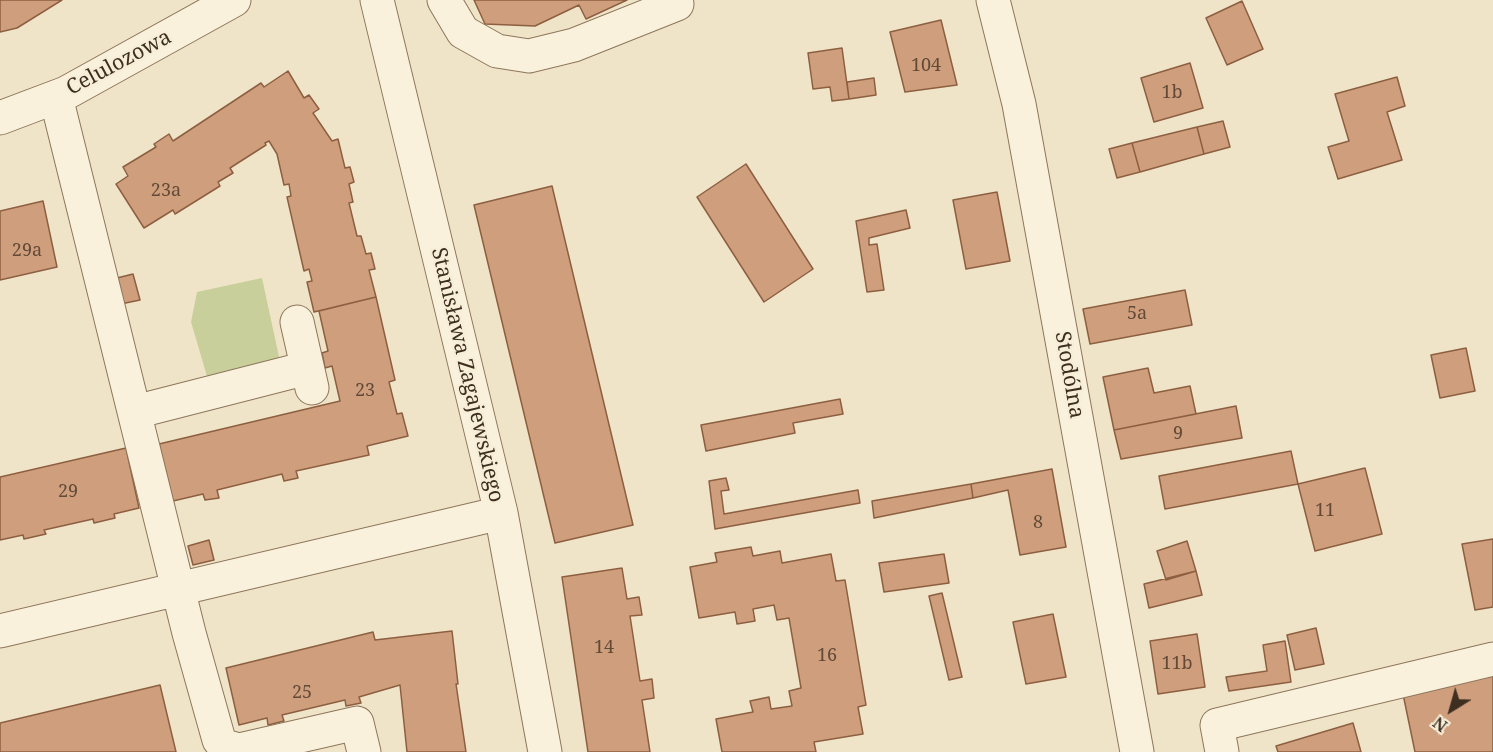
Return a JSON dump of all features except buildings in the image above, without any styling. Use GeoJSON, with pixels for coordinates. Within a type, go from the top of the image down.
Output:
{"type":"FeatureCollection","features":[{"type":"Feature","properties":{"kind":"street","name":"Celulozowa"},"geometry":{"type":"LineString","coordinates":[[0,118],[56,97],[106,72],[234,0]]}},
{"type":"Feature","properties":{"kind":"street","name":"Stanisława Zagajewskiego"},"geometry":{"type":"LineString","coordinates":[[377,0],[501,513],[545,752]]}},
{"type":"Feature","properties":{"kind":"street"},"geometry":{"type":"LineString","coordinates":[[444,0],[463,32],[497,51],[529,56],[574,45],[677,3],[676,0]]}},
{"type":"Feature","properties":{"kind":"street","name":"Stodólna"},"geometry":{"type":"LineString","coordinates":[[993,0],[1019,104],[1137,752]]}},
{"type":"Feature","properties":{"kind":"street"},"geometry":{"type":"LineString","coordinates":[[56,97],[215,731],[225,746],[240,750],[357,723],[364,752]]}},
{"type":"Feature","properties":{"kind":"street"},"geometry":{"type":"LineString","coordinates":[[135,412],[310,378],[297,322]]}},
{"type":"Feature","properties":{"kind":"street"},"geometry":{"type":"LineString","coordinates":[[0,631],[501,513]]}},
{"type":"Feature","properties":{"kind":"street"},"geometry":{"type":"LineString","coordinates":[[1222,752],[1217,725],[1493,659]]}},
{"type":"Feature","properties":{"kind":"green space"},"geometry":{"type":"Polygon","coordinates":[[[262,278],[281,366],[209,383],[191,322],[197,292],[262,278]]]}}]}
